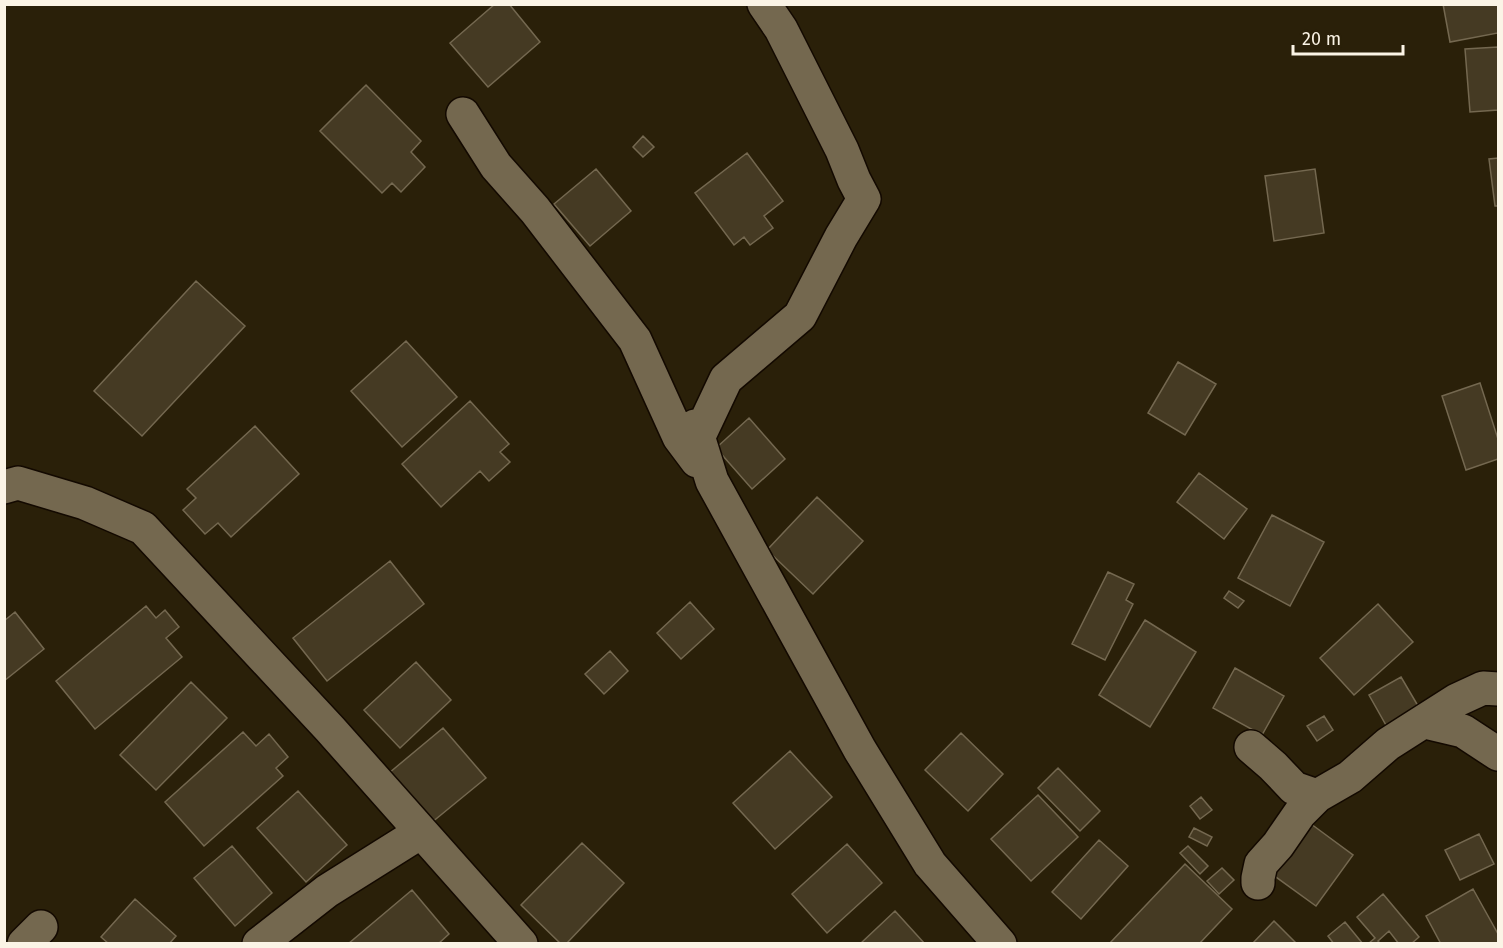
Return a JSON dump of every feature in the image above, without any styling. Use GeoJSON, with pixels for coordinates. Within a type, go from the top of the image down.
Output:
{"type":"FeatureCollection","features":[{"type":"Feature","properties":{"kind":"street"},"geometry":{"type":"LineString","coordinates":[[712,482],[695,426],[700,434],[726,379],[800,316],[841,237],[864,199],[781,29],[765,4]]}},
{"type":"Feature","properties":{"kind":"street"},"geometry":{"type":"LineString","coordinates":[[463,114],[496,166],[535,210],[635,340],[679,437],[712,482],[860,750],[930,864],[1000,944]]}},
{"type":"Feature","properties":{"kind":"street"},"geometry":{"type":"LineString","coordinates":[[4,487],[18,483],[52,493],[85,503],[143,528],[330,729],[521,944]]}},
{"type":"Feature","properties":{"kind":"street"},"geometry":{"type":"LineString","coordinates":[[1258,883],[1261,864],[1278,845],[1300,813],[1317,796],[1350,777],[1388,744],[1457,700],[1483,688],[1498,689]]}},
{"type":"Feature","properties":{"kind":"street"},"geometry":{"type":"LineString","coordinates":[[1425,722],[1463,731],[1498,754]]}},
{"type":"Feature","properties":{"kind":"street"},"geometry":{"type":"LineString","coordinates":[[1251,747],[1294,788],[1317,796]]}},
{"type":"Feature","properties":{"kind":"street"},"geometry":{"type":"LineString","coordinates":[[259,944],[327,891],[421,832]]}},
{"type":"Feature","properties":{"kind":"building"},"geometry":{"type":"Polygon","coordinates":[[[495,4],[509,4],[540,42],[488,87],[450,43],[495,4]]]}},
{"type":"Feature","properties":{"kind":"building"},"geometry":{"type":"Polygon","coordinates":[[[1443,4],[1498,4],[1498,33],[1450,42],[1443,4]]]}},
{"type":"Feature","properties":{"kind":"building"},"geometry":{"type":"Polygon","coordinates":[[[1498,47],[1498,110],[1470,112],[1465,49],[1498,47]]]}},
{"type":"Feature","properties":{"kind":"building"},"geometry":{"type":"Polygon","coordinates":[[[366,85],[421,141],[411,152],[425,167],[401,192],[392,183],[382,193],[320,131],[366,85]]]}},
{"type":"Feature","properties":{"kind":"building"},"geometry":{"type":"Polygon","coordinates":[[[643,136],[654,147],[643,157],[633,147],[643,136]]]}},
{"type":"Feature","properties":{"kind":"building"},"geometry":{"type":"Polygon","coordinates":[[[747,153],[783,201],[764,216],[773,228],[750,245],[744,237],[734,245],[695,193],[747,153]]]}},
{"type":"Feature","properties":{"kind":"building"},"geometry":{"type":"Polygon","coordinates":[[[1498,158],[1498,206],[1495,206],[1489,159],[1498,158]]]}},
{"type":"Feature","properties":{"kind":"building"},"geometry":{"type":"Polygon","coordinates":[[[596,169],[631,211],[590,246],[554,204],[596,169]]]}},
{"type":"Feature","properties":{"kind":"building"},"geometry":{"type":"Polygon","coordinates":[[[1315,169],[1324,233],[1274,241],[1265,176],[1315,169]]]}},
{"type":"Feature","properties":{"kind":"building"},"geometry":{"type":"Polygon","coordinates":[[[196,281],[245,326],[142,436],[94,391],[196,281]]]}},
{"type":"Feature","properties":{"kind":"building"},"geometry":{"type":"Polygon","coordinates":[[[406,341],[457,397],[402,447],[351,391],[406,341]]]}},
{"type":"Feature","properties":{"kind":"building"},"geometry":{"type":"Polygon","coordinates":[[[1178,362],[1216,384],[1185,435],[1148,413],[1178,362]]]}},
{"type":"Feature","properties":{"kind":"building"},"geometry":{"type":"Polygon","coordinates":[[[1480,383],[1498,439],[1498,459],[1466,470],[1442,396],[1480,383]]]}},
{"type":"Feature","properties":{"kind":"building"},"geometry":{"type":"Polygon","coordinates":[[[470,401],[509,444],[500,452],[510,462],[489,481],[480,471],[441,507],[402,464],[470,401]]]}},
{"type":"Feature","properties":{"kind":"building"},"geometry":{"type":"Polygon","coordinates":[[[749,418],[785,459],[752,489],[716,448],[749,418]]]}},
{"type":"Feature","properties":{"kind":"building"},"geometry":{"type":"Polygon","coordinates":[[[255,426],[299,474],[231,537],[218,523],[205,534],[183,510],[196,498],[187,489],[255,426]]]}},
{"type":"Feature","properties":{"kind":"building"},"geometry":{"type":"Polygon","coordinates":[[[1199,473],[1247,509],[1224,539],[1177,502],[1199,473]]]}},
{"type":"Feature","properties":{"kind":"building"},"geometry":{"type":"Polygon","coordinates":[[[817,497],[863,541],[813,594],[767,550],[817,497]]]}},
{"type":"Feature","properties":{"kind":"building"},"geometry":{"type":"Polygon","coordinates":[[[1272,515],[1324,542],[1290,606],[1238,578],[1272,515]]]}},
{"type":"Feature","properties":{"kind":"building"},"geometry":{"type":"Polygon","coordinates":[[[390,561],[424,604],[327,681],[293,638],[390,561]]]}},
{"type":"Feature","properties":{"kind":"building"},"geometry":{"type":"Polygon","coordinates":[[[1108,572],[1134,584],[1126,600],[1133,604],[1105,660],[1072,644],[1108,572]]]}},
{"type":"Feature","properties":{"kind":"building"},"geometry":{"type":"Polygon","coordinates":[[[1229,591],[1244,601],[1238,608],[1224,598],[1229,591]]]}},
{"type":"Feature","properties":{"kind":"building"},"geometry":{"type":"Polygon","coordinates":[[[690,602],[714,629],[681,659],[657,633],[690,602]]]}},
{"type":"Feature","properties":{"kind":"building"},"geometry":{"type":"Polygon","coordinates":[[[1378,604],[1413,642],[1354,695],[1320,658],[1378,604]]]}},
{"type":"Feature","properties":{"kind":"building"},"geometry":{"type":"Polygon","coordinates":[[[146,606],[156,618],[165,610],[179,627],[166,638],[182,657],[95,729],[56,681],[146,606]]]}},
{"type":"Feature","properties":{"kind":"building"},"geometry":{"type":"Polygon","coordinates":[[[15,612],[44,649],[4,681],[4,621],[15,612]]]}},
{"type":"Feature","properties":{"kind":"building"},"geometry":{"type":"Polygon","coordinates":[[[1145,620],[1196,652],[1150,727],[1099,695],[1145,620]]]}},
{"type":"Feature","properties":{"kind":"building"},"geometry":{"type":"Polygon","coordinates":[[[610,651],[628,671],[604,694],[585,674],[610,651]]]}},
{"type":"Feature","properties":{"kind":"building"},"geometry":{"type":"Polygon","coordinates":[[[416,662],[451,700],[400,748],[364,710],[416,662]]]}},
{"type":"Feature","properties":{"kind":"building"},"geometry":{"type":"Polygon","coordinates":[[[1235,668],[1284,696],[1262,735],[1213,708],[1235,668]]]}},
{"type":"Feature","properties":{"kind":"building"},"geometry":{"type":"Polygon","coordinates":[[[1401,677],[1424,716],[1391,734],[1369,695],[1401,677]]]}},
{"type":"Feature","properties":{"kind":"building"},"geometry":{"type":"Polygon","coordinates":[[[191,682],[227,718],[156,790],[120,755],[191,682]]]}},
{"type":"Feature","properties":{"kind":"building"},"geometry":{"type":"Polygon","coordinates":[[[1324,716],[1333,730],[1317,741],[1307,726],[1324,716]]]}},
{"type":"Feature","properties":{"kind":"building"},"geometry":{"type":"Polygon","coordinates":[[[443,728],[486,778],[431,823],[389,773],[443,728]]]}},
{"type":"Feature","properties":{"kind":"building"},"geometry":{"type":"Polygon","coordinates":[[[243,732],[256,746],[269,734],[288,757],[276,768],[283,776],[204,846],[165,802],[243,732]]]}},
{"type":"Feature","properties":{"kind":"building"},"geometry":{"type":"Polygon","coordinates":[[[961,733],[1003,774],[968,811],[925,770],[961,733]]]}},
{"type":"Feature","properties":{"kind":"building"},"geometry":{"type":"Polygon","coordinates":[[[790,751],[832,797],[775,849],[733,803],[790,751]]]}},
{"type":"Feature","properties":{"kind":"building"},"geometry":{"type":"Polygon","coordinates":[[[1058,768],[1100,811],[1080,831],[1038,788],[1058,768]]]}},
{"type":"Feature","properties":{"kind":"building"},"geometry":{"type":"Polygon","coordinates":[[[298,791],[347,845],[306,882],[257,828],[298,791]]]}},
{"type":"Feature","properties":{"kind":"building"},"geometry":{"type":"Polygon","coordinates":[[[1038,795],[1078,837],[1031,881],[991,839],[1038,795]]]}},
{"type":"Feature","properties":{"kind":"building"},"geometry":{"type":"Polygon","coordinates":[[[1201,797],[1212,810],[1200,819],[1190,806],[1201,797]]]}},
{"type":"Feature","properties":{"kind":"building"},"geometry":{"type":"Polygon","coordinates":[[[1307,821],[1353,855],[1316,906],[1269,872],[1307,821]]]}},
{"type":"Feature","properties":{"kind":"building"},"geometry":{"type":"Polygon","coordinates":[[[1194,828],[1212,837],[1207,846],[1189,837],[1194,828]]]}},
{"type":"Feature","properties":{"kind":"building"},"geometry":{"type":"Polygon","coordinates":[[[1479,834],[1494,864],[1460,880],[1445,850],[1479,834]]]}},
{"type":"Feature","properties":{"kind":"building"},"geometry":{"type":"Polygon","coordinates":[[[1099,840],[1128,866],[1081,919],[1052,892],[1099,840]]]}},
{"type":"Feature","properties":{"kind":"building"},"geometry":{"type":"Polygon","coordinates":[[[582,843],[624,883],[566,944],[561,944],[521,905],[582,843]]]}},
{"type":"Feature","properties":{"kind":"building"},"geometry":{"type":"Polygon","coordinates":[[[847,844],[882,883],[827,933],[792,894],[847,844]]]}},
{"type":"Feature","properties":{"kind":"building"},"geometry":{"type":"Polygon","coordinates":[[[232,846],[272,893],[235,926],[194,878],[232,846]]]}},
{"type":"Feature","properties":{"kind":"building"},"geometry":{"type":"Polygon","coordinates":[[[1188,846],[1208,866],[1200,874],[1180,853],[1188,846]]]}},
{"type":"Feature","properties":{"kind":"building"},"geometry":{"type":"Polygon","coordinates":[[[1185,864],[1232,909],[1199,944],[1109,944],[1185,864]]]}},
{"type":"Feature","properties":{"kind":"building"},"geometry":{"type":"Polygon","coordinates":[[[1222,868],[1234,880],[1219,894],[1207,881],[1222,868]]]}},
{"type":"Feature","properties":{"kind":"building"},"geometry":{"type":"Polygon","coordinates":[[[1473,889],[1498,934],[1498,944],[1441,944],[1426,916],[1473,889]]]}},
{"type":"Feature","properties":{"kind":"building"},"geometry":{"type":"Polygon","coordinates":[[[412,890],[449,934],[438,944],[348,944],[412,890]]]}},
{"type":"Feature","properties":{"kind":"building"},"geometry":{"type":"Polygon","coordinates":[[[1383,894],[1419,937],[1411,944],[1399,944],[1389,931],[1378,941],[1381,944],[1368,944],[1375,938],[1357,917],[1383,894]]]}},
{"type":"Feature","properties":{"kind":"building"},"geometry":{"type":"Polygon","coordinates":[[[135,899],[176,936],[169,944],[109,944],[101,937],[135,899]]]}},
{"type":"Feature","properties":{"kind":"building"},"geometry":{"type":"Polygon","coordinates":[[[895,911],[925,944],[860,944],[895,911]]]}},
{"type":"Feature","properties":{"kind":"building"},"geometry":{"type":"Polygon","coordinates":[[[1274,921],[1297,944],[1252,944],[1274,921]]]}},
{"type":"Feature","properties":{"kind":"building"},"geometry":{"type":"Polygon","coordinates":[[[1345,922],[1363,944],[1334,944],[1328,936],[1345,922]]]}}]}
